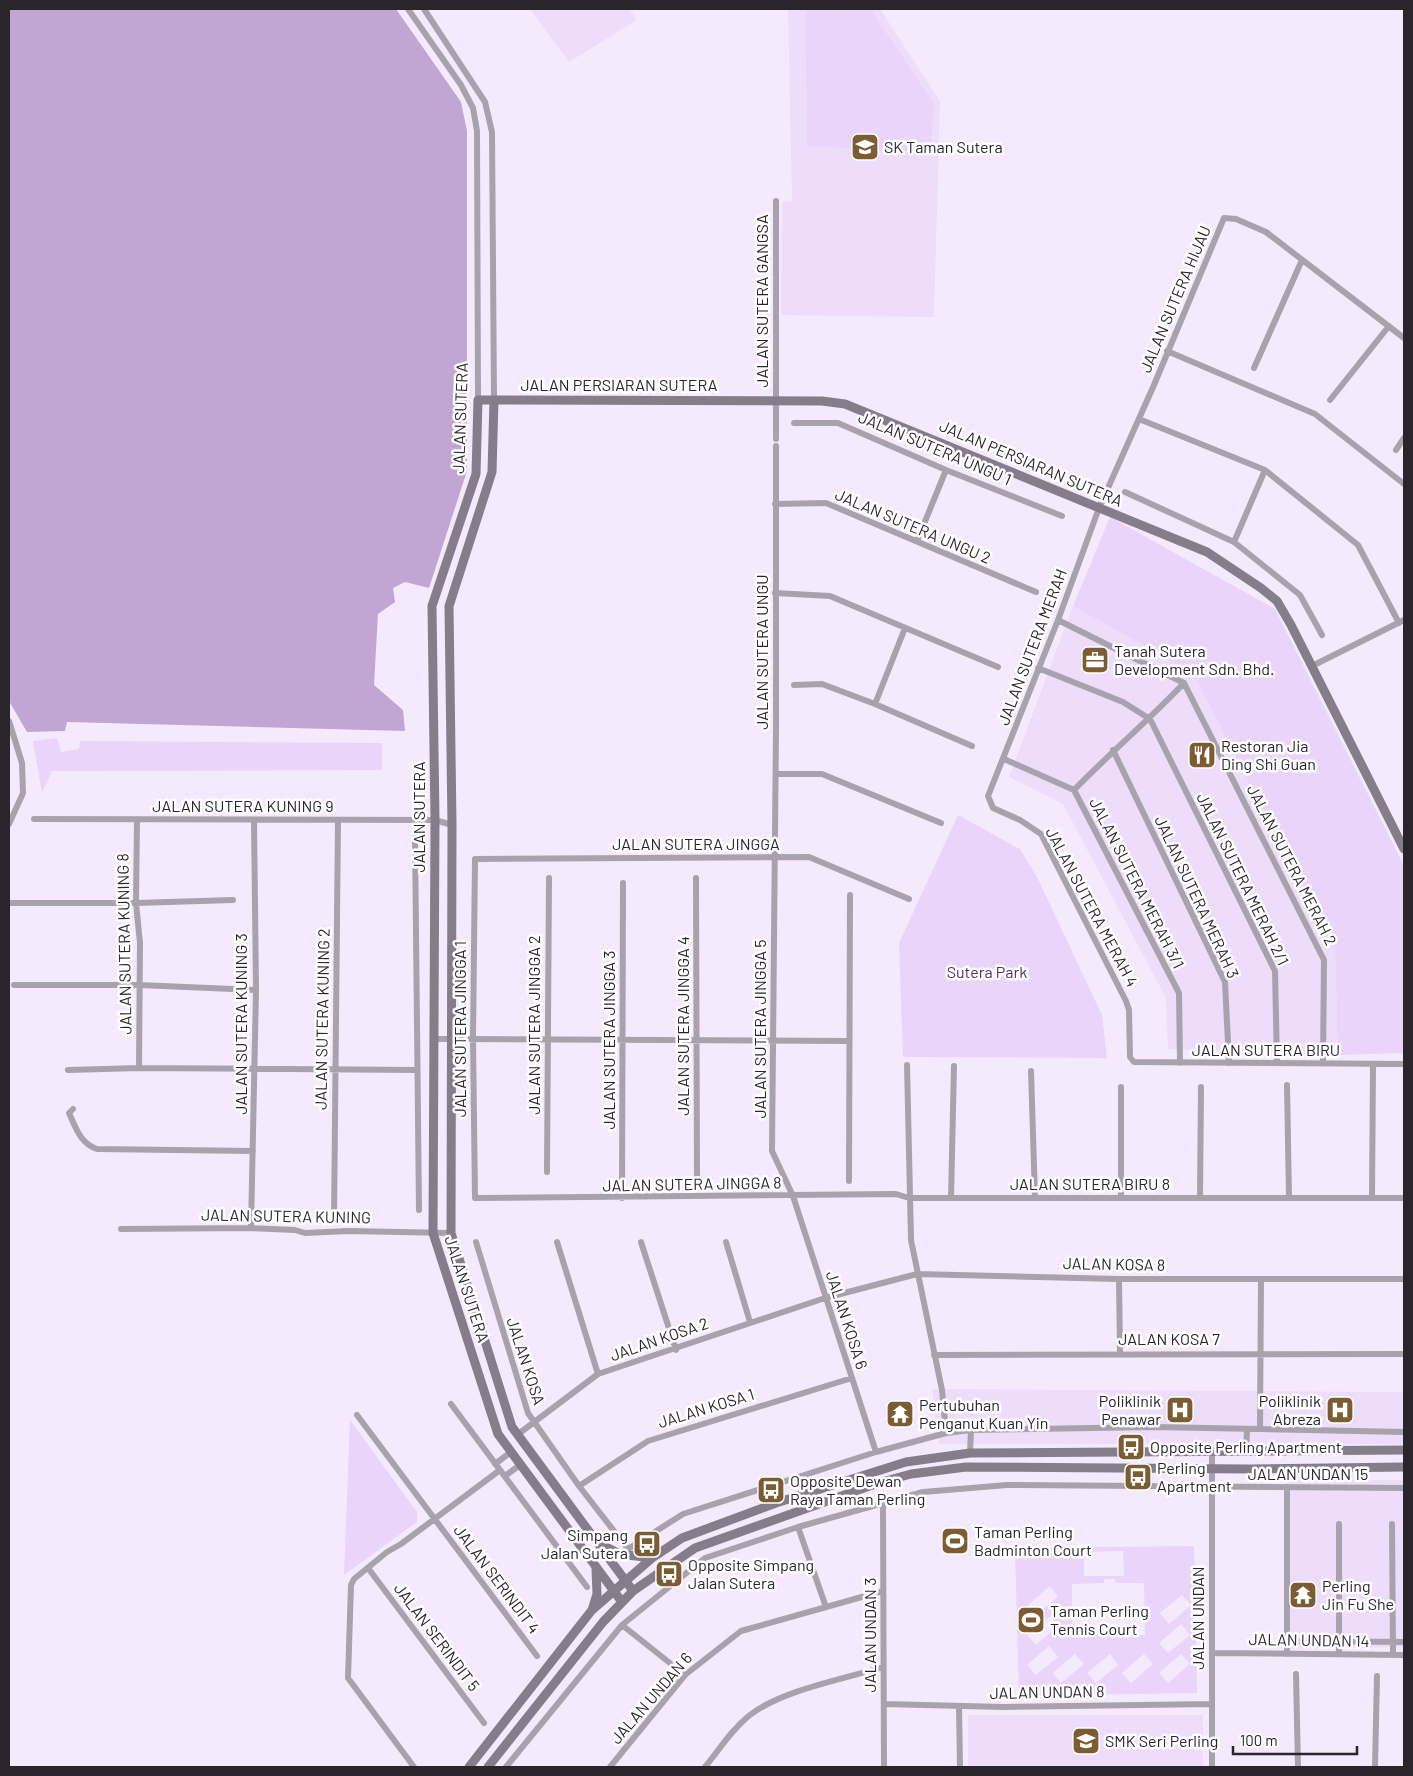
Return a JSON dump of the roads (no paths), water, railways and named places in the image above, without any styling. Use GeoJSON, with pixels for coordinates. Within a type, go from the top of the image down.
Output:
{"type":"FeatureCollection","features":[{"type":"Feature","properties":{"kind":"street","name":"JALAN SUTERA"},"geometry":{"type":"LineString","coordinates":[[408,9],[461,85],[473,108],[477,131],[478,400],[476,474],[432,606],[435,820],[433,1233],[498,1434],[622,1602]]}},
{"type":"Feature","properties":{"kind":"street","name":"JALAN SUTERA"},"geometry":{"type":"LineString","coordinates":[[424,9],[485,102],[492,132],[494,400],[492,472],[449,606],[452,825],[451,1233],[512,1427],[634,1592]]}},
{"type":"Feature","properties":{"kind":"street","name":"JALAN SUTERA GANGSA"},"geometry":{"type":"LineString","coordinates":[[776,201],[776,401]]}},
{"type":"Feature","properties":{"kind":"street","name":"JALAN SUTERA HIJAU"},"geometry":{"type":"LineString","coordinates":[[1099,508],[1139,419],[1224,218],[1236,219],[1266,232],[1404,338]]}},
{"type":"Feature","properties":{"kind":"street"},"geometry":{"type":"LineString","coordinates":[[1254,368],[1302,260]]}},
{"type":"Feature","properties":{"kind":"street"},"geometry":{"type":"LineString","coordinates":[[1330,400],[1389,326]]}},
{"type":"Feature","properties":{"kind":"street"},"geometry":{"type":"LineString","coordinates":[[1167,351],[1315,414],[1404,484]]}},
{"type":"Feature","properties":{"kind":"street","name":"JALAN PERSIARAN SUTERA"},"geometry":{"type":"LineString","coordinates":[[478,400],[822,401],[845,404],[865,410],[1207,552],[1277,601],[1312,666],[1404,849]]}},
{"type":"Feature","properties":{"kind":"street","name":"JALAN SUTERA UNGU"},"geometry":{"type":"LineString","coordinates":[[775,857],[776,401]]}},
{"type":"Feature","properties":{"kind":"street"},"geometry":{"type":"LineString","coordinates":[[1139,419],[1265,470],[1358,545],[1402,622],[1312,666]]}},
{"type":"Feature","properties":{"kind":"street","name":"JALAN SUTERA UNGU 1"},"geometry":{"type":"LineString","coordinates":[[794,423],[838,422],[946,470],[1062,516]]}},
{"type":"Feature","properties":{"kind":"street"},"geometry":{"type":"LineString","coordinates":[[1396,450],[1404,438]]}},
{"type":"Feature","properties":{"kind":"street"},"geometry":{"type":"LineString","coordinates":[[917,541],[946,470]]}},
{"type":"Feature","properties":{"kind":"street"},"geometry":{"type":"LineString","coordinates":[[1234,542],[1265,470]]}},
{"type":"Feature","properties":{"kind":"street"},"geometry":{"type":"LineString","coordinates":[[1125,492],[1234,542],[1300,595],[1322,635]]}},
{"type":"Feature","properties":{"kind":"street","name":"JALAN SUTERA UNGU 2"},"geometry":{"type":"LineString","coordinates":[[775,504],[826,503],[1036,592]]}},
{"type":"Feature","properties":{"kind":"street","name":"JALAN SUTERA MERAH"},"geometry":{"type":"LineString","coordinates":[[988,796],[1004,760],[1058,620],[1099,508]]}},
{"type":"Feature","properties":{"kind":"street"},"geometry":{"type":"LineString","coordinates":[[775,593],[830,596],[998,667]]}},
{"type":"Feature","properties":{"kind":"street"},"geometry":{"type":"LineString","coordinates":[[1058,620],[1184,683],[1150,719],[1113,750],[1074,790]]}},
{"type":"Feature","properties":{"kind":"street"},"geometry":{"type":"LineString","coordinates":[[875,704],[905,628]]}},
{"type":"Feature","properties":{"kind":"street"},"geometry":{"type":"LineString","coordinates":[[1038,668],[1123,702],[1150,719]]}},
{"type":"Feature","properties":{"kind":"street","name":"JALAN SUTERA MERAH 2"},"geometry":{"type":"LineString","coordinates":[[1184,683],[1324,960],[1323,1063]]}},
{"type":"Feature","properties":{"kind":"street"},"geometry":{"type":"LineString","coordinates":[[794,685],[822,684],[875,704],[972,746]]}},
{"type":"Feature","properties":{"kind":"street","name":"JALAN SUTERA MERAH 2/1"},"geometry":{"type":"LineString","coordinates":[[1150,719],[1275,970],[1277,1063]]}},
{"type":"Feature","properties":{"kind":"street"},"geometry":{"type":"LineString","coordinates":[[9,721],[22,763],[23,793],[9,824]]}},
{"type":"Feature","properties":{"kind":"street","name":"JALAN SUTERA MERAH 3"},"geometry":{"type":"LineString","coordinates":[[1113,750],[1225,982],[1229,1063]]}},
{"type":"Feature","properties":{"kind":"street","name":"JALAN SUTERA MERAH 3/1"},"geometry":{"type":"LineString","coordinates":[[1004,760],[1074,790],[1179,993],[1180,1063]]}},
{"type":"Feature","properties":{"kind":"street"},"geometry":{"type":"LineString","coordinates":[[776,774],[822,774],[941,823]]}},
{"type":"Feature","properties":{"kind":"street","name":"JALAN SUTERA MERAH 4"},"geometry":{"type":"LineString","coordinates":[[988,796],[993,808],[1020,820],[1041,834],[1126,1001],[1129,1010],[1130,1057]]}},
{"type":"Feature","properties":{"kind":"street","name":"JALAN SUTERA KUNING 9"},"geometry":{"type":"LineString","coordinates":[[34,819],[435,820],[452,825]]}},
{"type":"Feature","properties":{"kind":"street","name":"JALAN SUTERA KUNING 8"},"geometry":{"type":"LineString","coordinates":[[137,819],[136,903],[140,943],[139,1068]]}},
{"type":"Feature","properties":{"kind":"street","name":"JALAN SUTERA KUNING 3"},"geometry":{"type":"LineString","coordinates":[[251,1228],[256,990],[254,820]]}},
{"type":"Feature","properties":{"kind":"street","name":"JALAN SUTERA KUNING 2"},"geometry":{"type":"LineString","coordinates":[[334,1220],[338,820]]}},
{"type":"Feature","properties":{"kind":"street"},"geometry":{"type":"LineString","coordinates":[[416,838],[419,1210]]}},
{"type":"Feature","properties":{"kind":"street","name":"JALAN SUTERA JINGGA 5"},"geometry":{"type":"LineString","coordinates":[[775,857],[772,1151],[793,1196]]}},
{"type":"Feature","properties":{"kind":"street","name":"JALAN SUTERA JINGGA"},"geometry":{"type":"LineString","coordinates":[[475,860],[809,857],[909,899]]}},
{"type":"Feature","properties":{"kind":"street","name":"JALAN SUTERA JINGGA 1"},"geometry":{"type":"LineString","coordinates":[[475,860],[467,1039],[475,1198]]}},
{"type":"Feature","properties":{"kind":"street","name":"JALAN SUTERA JINGGA 2"},"geometry":{"type":"LineString","coordinates":[[547,1172],[549,878]]}},
{"type":"Feature","properties":{"kind":"street","name":"JALAN SUTERA JINGGA 4"},"geometry":{"type":"LineString","coordinates":[[696,878],[697,1175]]}},
{"type":"Feature","properties":{"kind":"street","name":"JALAN SUTERA JINGGA 3"},"geometry":{"type":"LineString","coordinates":[[622,883],[622,1198]]}},
{"type":"Feature","properties":{"kind":"street"},"geometry":{"type":"LineString","coordinates":[[848,1181],[850,895]]}},
{"type":"Feature","properties":{"kind":"street"},"geometry":{"type":"LineString","coordinates":[[9,903],[136,903],[233,900]]}},
{"type":"Feature","properties":{"kind":"street"},"geometry":{"type":"LineString","coordinates":[[14,985],[140,985],[256,990]]}},
{"type":"Feature","properties":{"kind":"street"},"geometry":{"type":"LineString","coordinates":[[434,1039],[773,1039],[848,1041]]}},
{"type":"Feature","properties":{"kind":"street","name":"JALAN SUTERA BIRU"},"geometry":{"type":"LineString","coordinates":[[1130,1057],[1139,1062],[1404,1064]]}},
{"type":"Feature","properties":{"kind":"street"},"geometry":{"type":"LineString","coordinates":[[1372,1198],[1373,1064]]}},
{"type":"Feature","properties":{"kind":"street"},"geometry":{"type":"LineString","coordinates":[[907,1066],[911,1240],[942,1390],[946,1433]]}},
{"type":"Feature","properties":{"kind":"street"},"geometry":{"type":"LineString","coordinates":[[951,1198],[954,1066]]}},
{"type":"Feature","properties":{"kind":"street"},"geometry":{"type":"LineString","coordinates":[[68,1070],[254,1068],[417,1070]]}},
{"type":"Feature","properties":{"kind":"street"},"geometry":{"type":"LineString","coordinates":[[1031,1071],[1033,1073],[1034,1198]]}},
{"type":"Feature","properties":{"kind":"street"},"geometry":{"type":"LineString","coordinates":[[1288,1085],[1290,1198]]}},
{"type":"Feature","properties":{"kind":"street"},"geometry":{"type":"LineString","coordinates":[[1121,1087],[1121,1198]]}},
{"type":"Feature","properties":{"kind":"street"},"geometry":{"type":"LineString","coordinates":[[1200,1198],[1201,1087]]}},
{"type":"Feature","properties":{"kind":"street"},"geometry":{"type":"LineString","coordinates":[[73,1109],[69,1113],[82,1140],[89,1146],[97,1149],[253,1151]]}},
{"type":"Feature","properties":{"kind":"street","name":"JALAN SUTERA JINGGA 8"},"geometry":{"type":"LineString","coordinates":[[475,1198],[896,1194],[909,1198]]}},
{"type":"Feature","properties":{"kind":"street","name":"JALAN KOSA 6"},"geometry":{"type":"LineString","coordinates":[[793,1196],[876,1452]]}},
{"type":"Feature","properties":{"kind":"street","name":"JALAN SUTERA BIRU 8"},"geometry":{"type":"LineString","coordinates":[[909,1198],[1404,1198]]}},
{"type":"Feature","properties":{"kind":"street","name":"JALAN SUTERA KUNING"},"geometry":{"type":"LineString","coordinates":[[121,1229],[251,1228],[295,1230],[304,1234],[348,1231],[451,1233]]}},
{"type":"Feature","properties":{"kind":"street","name":"JALAN KOSA"},"geometry":{"type":"LineString","coordinates":[[476,1242],[528,1414],[579,1486],[628,1549],[683,1514],[876,1452]]}},
{"type":"Feature","properties":{"kind":"street"},"geometry":{"type":"LineString","coordinates":[[557,1242],[598,1374]]}},
{"type":"Feature","properties":{"kind":"street"},"geometry":{"type":"LineString","coordinates":[[641,1242],[676,1350]]}},
{"type":"Feature","properties":{"kind":"street"},"geometry":{"type":"LineString","coordinates":[[726,1242],[750,1322]]}},
{"type":"Feature","properties":{"kind":"street","name":"JALAN KOSA 8"},"geometry":{"type":"LineString","coordinates":[[825,1298],[917,1274],[1119,1279],[1404,1279]]}},
{"type":"Feature","properties":{"kind":"street"},"geometry":{"type":"LineString","coordinates":[[1119,1279],[1120,1353]]}},
{"type":"Feature","properties":{"kind":"street"},"geometry":{"type":"LineString","coordinates":[[1260,1429],[1261,1279]]}},
{"type":"Feature","properties":{"kind":"street","name":"JALAN KOSA 2"},"geometry":{"type":"LineString","coordinates":[[517,1435],[598,1374],[676,1350],[750,1322],[825,1298]]}},
{"type":"Feature","properties":{"kind":"street","name":"JALAN KOSA 7"},"geometry":{"type":"LineString","coordinates":[[934,1355],[1120,1353],[1404,1354]]}},
{"type":"Feature","properties":{"kind":"street","name":"JALAN KOSA 1"},"geometry":{"type":"LineString","coordinates":[[579,1486],[648,1441],[852,1378]]}},
{"type":"Feature","properties":{"kind":"street"},"geometry":{"type":"LineString","coordinates":[[451,1404],[587,1587]]}},
{"type":"Feature","properties":{"kind":"street","name":"JALAN SERINDIT 4"},"geometry":{"type":"LineString","coordinates":[[357,1415],[537,1656]]}},
{"type":"Feature","properties":{"kind":"street"},"geometry":{"type":"LineString","coordinates":[[876,1452],[946,1433],[971,1430],[1154,1427],[1404,1432]]}},
{"type":"Feature","properties":{"kind":"street"},"geometry":{"type":"LineString","coordinates":[[1246,1452],[1247,1429]]}},
{"type":"Feature","properties":{"kind":"street"},"geometry":{"type":"LineString","coordinates":[[970,1453],[971,1430]]}},
{"type":"Feature","properties":{"kind":"street"},"geometry":{"type":"LineString","coordinates":[[469,1767],[592,1610],[613,1590],[652,1558],[682,1538],[776,1503],[906,1462],[970,1453],[1212,1453],[1404,1450]]}},
{"type":"Feature","properties":{"kind":"street"},"geometry":{"type":"LineString","coordinates":[[495,1464],[511,1452]]}},
{"type":"Feature","properties":{"kind":"street","name":"JALAN UNDAN"},"geometry":{"type":"LineString","coordinates":[[1212,1453],[1212,1767]]}},
{"type":"Feature","properties":{"kind":"street"},"geometry":{"type":"LineString","coordinates":[[505,1476],[520,1465]]}},
{"type":"Feature","properties":{"kind":"street"},"geometry":{"type":"LineString","coordinates":[[488,1767],[603,1622],[634,1592],[695,1548],[878,1483],[911,1474],[966,1467],[1211,1469],[1404,1467]]}},
{"type":"Feature","properties":{"kind":"street"},"geometry":{"type":"LineString","coordinates":[[414,1767],[350,1682],[348,1674],[351,1585],[354,1580],[387,1552],[500,1470]]}},
{"type":"Feature","properties":{"kind":"street","name":"JALAN UNDAN 15"},"geometry":{"type":"LineString","coordinates":[[506,1767],[622,1625],[705,1558],[798,1527],[924,1492],[1007,1485],[1404,1488]]}},
{"type":"Feature","properties":{"kind":"street"},"geometry":{"type":"LineString","coordinates":[[1287,1488],[1287,1654]]}},
{"type":"Feature","properties":{"kind":"street","name":"JALAN UNDAN 3"},"geometry":{"type":"LineString","coordinates":[[883,1502],[884,1767]]}},
{"type":"Feature","properties":{"kind":"street"},"geometry":{"type":"LineString","coordinates":[[1339,1524],[1339,1654]]}},
{"type":"Feature","properties":{"kind":"street"},"geometry":{"type":"LineString","coordinates":[[1392,1524],[1393,1655]]}},
{"type":"Feature","properties":{"kind":"street"},"geometry":{"type":"LineString","coordinates":[[798,1527],[826,1607]]}},
{"type":"Feature","properties":{"kind":"street"},"geometry":{"type":"LineString","coordinates":[[596,1540],[607,1549],[620,1554],[652,1558]]}},
{"type":"Feature","properties":{"kind":"street","name":"JALAN SERINDIT 5"},"geometry":{"type":"LineString","coordinates":[[368,1568],[484,1723]]}},
{"type":"Feature","properties":{"kind":"street"},"geometry":{"type":"LineString","coordinates":[[592,1610],[597,1594],[596,1569]]}},
{"type":"Feature","properties":{"kind":"street","name":"JALAN UNDAN 6"},"geometry":{"type":"LineString","coordinates":[[610,1767],[685,1675],[741,1631],[883,1591]]}},
{"type":"Feature","properties":{"kind":"street"},"geometry":{"type":"LineString","coordinates":[[622,1625],[685,1675]]}},
{"type":"Feature","properties":{"kind":"street"},"geometry":{"type":"LineString","coordinates":[[1287,1641],[1404,1642]]}},
{"type":"Feature","properties":{"kind":"street","name":"JALAN UNDAN 14"},"geometry":{"type":"LineString","coordinates":[[1213,1653],[1404,1655]]}},
{"type":"Feature","properties":{"kind":"street"},"geometry":{"type":"LineString","coordinates":[[705,1767],[733,1732],[750,1715],[779,1698],[884,1667]]}},
{"type":"Feature","properties":{"kind":"street"},"geometry":{"type":"LineString","coordinates":[[1296,1674],[1298,1767]]}},
{"type":"Feature","properties":{"kind":"street"},"geometry":{"type":"LineString","coordinates":[[1375,1767],[1377,1676]]}},
{"type":"Feature","properties":{"kind":"street","name":"JALAN UNDAN 8"},"geometry":{"type":"LineString","coordinates":[[884,1704],[959,1707],[1211,1704]]}},
{"type":"Feature","properties":{"kind":"street"},"geometry":{"type":"LineString","coordinates":[[959,1707],[960,1767]]}},
{"type":"Feature","properties":{"kind":"place","name":"SK Taman Sutera"},"geometry":{"type":"Point","coordinates":[865,147]}},
{"type":"Feature","properties":{"kind":"place","name":"Tanah Sutera Development Sdn. Bhd."},"geometry":{"type":"Point","coordinates":[1095,660]}},
{"type":"Feature","properties":{"kind":"place","name":"Restoran Jia Ding Shi Guan"},"geometry":{"type":"Point","coordinates":[1202,755]}},
{"type":"Feature","properties":{"kind":"place","name":"Poliklinik Penawar"},"geometry":{"type":"Point","coordinates":[1180,1410]}},
{"type":"Feature","properties":{"kind":"place","name":"Poliklinik Abreza"},"geometry":{"type":"Point","coordinates":[1340,1410]}},
{"type":"Feature","properties":{"kind":"place","name":"Pertubuhan Penganut Kuan Yin"},"geometry":{"type":"Point","coordinates":[900,1414]}},
{"type":"Feature","properties":{"kind":"place","name":"Opposite Perling Apartment"},"geometry":{"type":"Point","coordinates":[1131,1447]}},
{"type":"Feature","properties":{"kind":"place","name":"Perling Apartment"},"geometry":{"type":"Point","coordinates":[1138,1477]}},
{"type":"Feature","properties":{"kind":"place","name":"Opposite Dewan Raya Taman Perling"},"geometry":{"type":"Point","coordinates":[771,1490]}},
{"type":"Feature","properties":{"kind":"place","name":"Taman Perling Badminton Court"},"geometry":{"type":"Point","coordinates":[955,1541]}},
{"type":"Feature","properties":{"kind":"place","name":"Simpang Jalan Sutera"},"geometry":{"type":"Point","coordinates":[647,1544]}},
{"type":"Feature","properties":{"kind":"place","name":"Opposite Simpang Jalan Sutera"},"geometry":{"type":"Point","coordinates":[669,1574]}},
{"type":"Feature","properties":{"kind":"place","name":"Perling Jin Fu She"},"geometry":{"type":"Point","coordinates":[1303,1595]}},
{"type":"Feature","properties":{"kind":"place","name":"Taman Perling Tennis Court"},"geometry":{"type":"Point","coordinates":[1031,1620]}},
{"type":"Feature","properties":{"kind":"place","name":"SMK Seri Perling"},"geometry":{"type":"Point","coordinates":[1086,1741]}},
{"type":"Feature","properties":{"kind":"park label","name":"Sutera Park"},"geometry":{"type":"Point","coordinates":[987,972]}}]}
